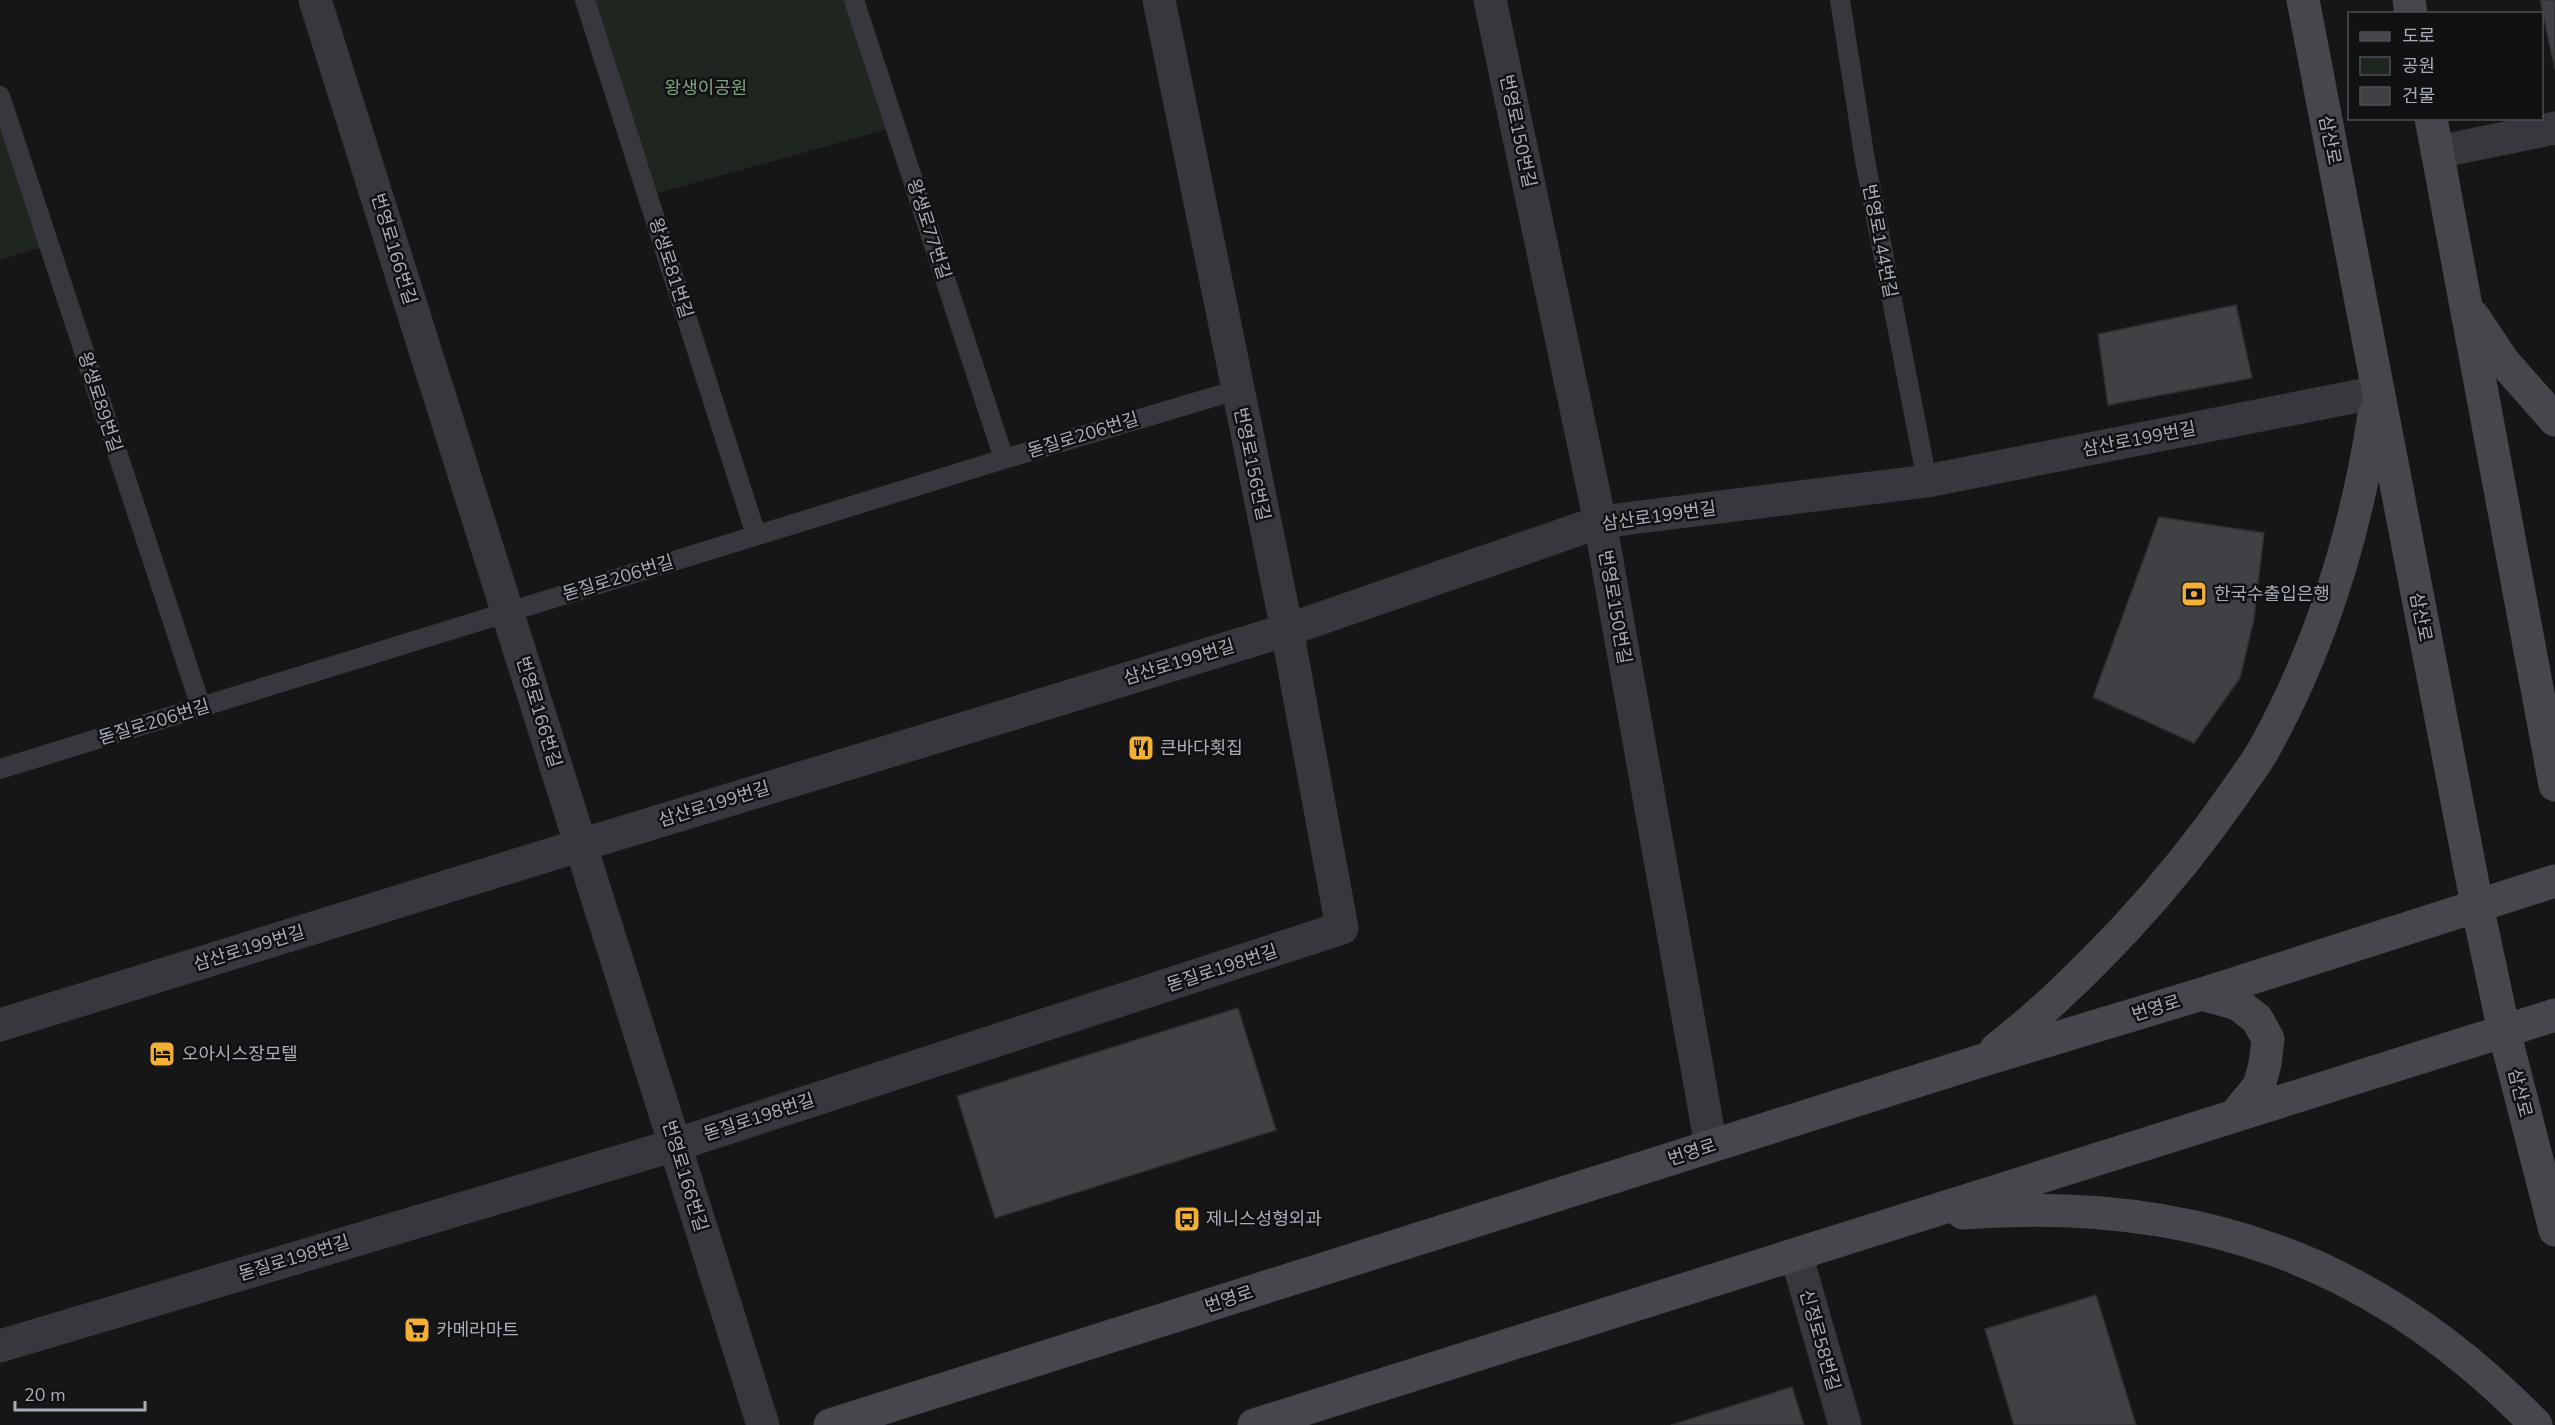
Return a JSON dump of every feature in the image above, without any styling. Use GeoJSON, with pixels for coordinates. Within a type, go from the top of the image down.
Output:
{"type":"FeatureCollection","features":[{"type":"Feature","properties":{"kind":"main road","name":"삼산로"},"geometry":{"type":"LineString","coordinates":[[2303,0],[2477,905],[2504,1031],[2555,1230]]}},
{"type":"Feature","properties":{"kind":"main road"},"geometry":{"type":"LineString","coordinates":[[2431,120],[2555,785]]}},
{"type":"Feature","properties":{"kind":"main road"},"geometry":{"type":"LineString","coordinates":[[2465,303],[2503,361],[2555,420]]}},
{"type":"Feature","properties":{"kind":"main road"},"geometry":{"type":"LineString","coordinates":[[1977,1062],[2042,1012],[2090,966],[2162,889],[2214,823],[2263,751],[2302,674],[2330,601],[2354,519],[2378,392]]}},
{"type":"Feature","properties":{"kind":"main road","name":"번영로"},"geometry":{"type":"LineString","coordinates":[[830,1425],[2555,881]]}},
{"type":"Feature","properties":{"kind":"main road"},"geometry":{"type":"LineString","coordinates":[[2202,994],[2238,1004],[2257,1019],[2268,1039],[2259,1086],[2236,1114]]}},
{"type":"Feature","properties":{"kind":"main road"},"geometry":{"type":"LineString","coordinates":[[1254,1425],[2555,1015]]}},
{"type":"Feature","properties":{"kind":"main road"},"geometry":{"type":"LineString","coordinates":[[1914,1217],[1976,1212],[2035,1211],[2108,1214],[2164,1221],[2232,1234],[2295,1256],[2369,1291],[2441,1338],[2508,1396],[2536,1425]]}},
{"type":"Feature","properties":{"kind":"street","name":"번영로166번길"},"geometry":{"type":"LineString","coordinates":[[315,0],[763,1425]]}},
{"type":"Feature","properties":{"kind":"street","name":"번영로156번길"},"geometry":{"type":"LineString","coordinates":[[1159,0],[1287,630],[1342,928]]}},
{"type":"Feature","properties":{"kind":"street","name":"번영로150번길"},"geometry":{"type":"LineString","coordinates":[[1490,0],[1600,522],[1711,1146]]}},
{"type":"Feature","properties":{"kind":"street"},"geometry":{"type":"LineString","coordinates":[[2437,152],[2555,128]]}},
{"type":"Feature","properties":{"kind":"street","name":"삼산로199번길"},"geometry":{"type":"LineString","coordinates":[[0,1025],[1287,630],[1600,522],[1927,481],[2378,392]]}},
{"type":"Feature","properties":{"kind":"street","name":"돋질로198번길"},"geometry":{"type":"LineString","coordinates":[[0,1346],[675,1145],[1342,928]]}},
{"type":"Feature","properties":{"kind":"street","name":"신정로58번길"},"geometry":{"type":"LineString","coordinates":[[1796,1254],[1845,1425]]}},
{"type":"Feature","properties":{"kind":"lane","name":"왕생로81번길"},"geometry":{"type":"LineString","coordinates":[[585,0],[756,535]]}},
{"type":"Feature","properties":{"kind":"lane","name":"왕생로77번길"},"geometry":{"type":"LineString","coordinates":[[854,0],[1004,459]]}},
{"type":"Feature","properties":{"kind":"lane","name":"번영로144번길"},"geometry":{"type":"LineString","coordinates":[[1840,0],[1865,160],[1927,481]]}},
{"type":"Feature","properties":{"kind":"lane","name":"왕생로89번길"},"geometry":{"type":"LineString","coordinates":[[0,96],[201,707]]}},
{"type":"Feature","properties":{"kind":"lane","name":"돋질로206번길"},"geometry":{"type":"LineString","coordinates":[[0,769],[1004,459],[1237,390]]}},
{"type":"Feature","properties":{"kind":"green space","name":"왕생이공원"},"geometry":{"type":"Polygon","coordinates":[[[585,0],[854,0],[895,127],[648,196],[585,0]]]}},
{"type":"Feature","properties":{"kind":"green space"},"geometry":{"type":"Polygon","coordinates":[[[0,96],[49,245],[0,260],[0,96]]]}},
{"type":"Feature","properties":{"kind":"building"},"geometry":{"type":"Polygon","coordinates":[[[2540,0],[2555,0],[2555,70],[2543,12],[2540,0]]]}},
{"type":"Feature","properties":{"kind":"building"},"geometry":{"type":"Polygon","coordinates":[[[2236,305],[2252,378],[2108,405],[2098,334],[2236,305]]]}},
{"type":"Feature","properties":{"kind":"building"},"geometry":{"type":"Polygon","coordinates":[[[2159,517],[2264,533],[2254,619],[2240,678],[2194,743],[2093,697],[2159,517]]]}},
{"type":"Feature","properties":{"kind":"building"},"geometry":{"type":"Polygon","coordinates":[[[1238,1008],[1276,1130],[995,1218],[957,1096],[1238,1008]]]}},
{"type":"Feature","properties":{"kind":"building"},"geometry":{"type":"Polygon","coordinates":[[[2096,1295],[2136,1425],[2014,1425],[1985,1329],[2096,1295]]]}},
{"type":"Feature","properties":{"kind":"building"},"geometry":{"type":"Polygon","coordinates":[[[1792,1387],[1804,1425],[1671,1425],[1792,1387]]]}},
{"type":"Feature","properties":{"kind":"place","name":"한국수출입은행"},"geometry":{"type":"Point","coordinates":[2194,594]}},
{"type":"Feature","properties":{"kind":"place","name":"큰바다횟집"},"geometry":{"type":"Point","coordinates":[1141,748]}},
{"type":"Feature","properties":{"kind":"place","name":"오아시스장모텔"},"geometry":{"type":"Point","coordinates":[162,1054]}},
{"type":"Feature","properties":{"kind":"place","name":"제니스성형외과"},"geometry":{"type":"Point","coordinates":[1187,1219]}},
{"type":"Feature","properties":{"kind":"place","name":"카메라마트"},"geometry":{"type":"Point","coordinates":[417,1330]}}]}
